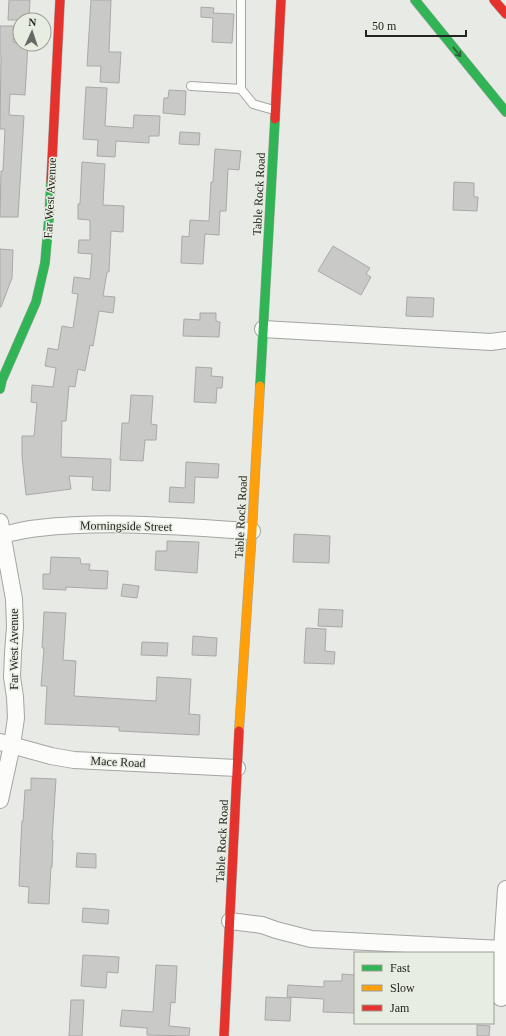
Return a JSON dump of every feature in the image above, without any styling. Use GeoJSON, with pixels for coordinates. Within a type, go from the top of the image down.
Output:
{"type":"FeatureCollection","features":[{"type":"Feature","properties":{"kind":"main road","name":"Far West Avenue"},"geometry":{"type":"LineString","coordinates":[[0,388],[2,380],[36,302],[45,263],[49,218],[60,0]]}},
{"type":"Feature","properties":{"kind":"main road","name":"Table Rock Road"},"geometry":{"type":"LineString","coordinates":[[224,1036],[237,768],[252,531],[281,0]]}},
{"type":"Feature","properties":{"kind":"main road"},"geometry":{"type":"LineString","coordinates":[[415,0],[506,112]]}},
{"type":"Feature","properties":{"kind":"main road"},"geometry":{"type":"LineString","coordinates":[[494,0],[506,14]]}},
{"type":"Feature","properties":{"kind":"street"},"geometry":{"type":"LineString","coordinates":[[263,330],[491,342],[506,340]]}},
{"type":"Feature","properties":{"kind":"street","name":"Morningside Street"},"geometry":{"type":"LineString","coordinates":[[1,531],[115,524],[252,531]]}},
{"type":"Feature","properties":{"kind":"street","name":"Far West Avenue"},"geometry":{"type":"LineString","coordinates":[[0,800],[6,743],[16,718],[12,677],[15,620],[14,599],[1,531]]}},
{"type":"Feature","properties":{"kind":"street","name":"Mace Road"},"geometry":{"type":"LineString","coordinates":[[6,743],[51,756],[74,760],[237,768]]}},
{"type":"Feature","properties":{"kind":"street"},"geometry":{"type":"LineString","coordinates":[[501,998],[502,948],[506,888]]}},
{"type":"Feature","properties":{"kind":"street"},"geometry":{"type":"LineString","coordinates":[[230,921],[262,925],[311,939],[502,948]]}},
{"type":"Feature","properties":{"kind":"lane"},"geometry":{"type":"LineString","coordinates":[[241,0],[241,89],[253,104],[275,110]]}},
{"type":"Feature","properties":{"kind":"lane"},"geometry":{"type":"LineString","coordinates":[[191,86],[241,89]]}},
{"type":"Feature","properties":{"kind":"building"},"geometry":{"type":"Polygon","coordinates":[[[9,0],[30,0],[29,12],[12,12],[12,20],[8,20],[9,0]]]}},
{"type":"Feature","properties":{"kind":"building"},"geometry":{"type":"Polygon","coordinates":[[[91,0],[111,0],[109,52],[121,52],[119,83],[100,82],[101,66],[87,66],[91,0]]]}},
{"type":"Feature","properties":{"kind":"building"},"geometry":{"type":"Polygon","coordinates":[[[201,7],[214,8],[213,13],[234,14],[232,43],[212,42],[213,18],[201,17],[201,7]]]}},
{"type":"Feature","properties":{"kind":"building"},"geometry":{"type":"Polygon","coordinates":[[[0,26],[12,26],[12,52],[28,52],[25,95],[10,94],[9,115],[24,116],[18,217],[0,217],[1,171],[3,171],[5,129],[0,129],[0,26]]]}},
{"type":"Feature","properties":{"kind":"building"},"geometry":{"type":"Polygon","coordinates":[[[86,87],[107,88],[105,126],[133,128],[134,115],[160,116],[159,136],[149,136],[149,143],[116,141],[115,157],[97,156],[98,140],[83,139],[86,87]]]}},
{"type":"Feature","properties":{"kind":"building"},"geometry":{"type":"Polygon","coordinates":[[[169,90],[186,91],[185,115],[163,113],[164,98],[168,98],[169,90]]]}},
{"type":"Feature","properties":{"kind":"building"},"geometry":{"type":"Polygon","coordinates":[[[180,132],[200,133],[199,145],[179,144],[180,132]]]}},
{"type":"Feature","properties":{"kind":"building"},"geometry":{"type":"Polygon","coordinates":[[[215,149],[241,151],[239,170],[228,169],[226,211],[220,211],[219,235],[205,234],[203,264],[181,263],[182,236],[189,237],[190,220],[209,221],[211,182],[213,182],[215,149]]]}},
{"type":"Feature","properties":{"kind":"building"},"geometry":{"type":"Polygon","coordinates":[[[82,162],[105,164],[103,205],[124,206],[123,232],[111,231],[109,272],[107,272],[103,296],[115,297],[113,313],[99,311],[93,346],[90,345],[85,371],[78,369],[75,387],[69,386],[66,421],[62,421],[61,457],[111,459],[110,491],[92,490],[93,477],[69,476],[71,489],[26,495],[22,456],[22,436],[34,436],[37,403],[31,402],[32,385],[53,387],[56,368],[45,366],[48,348],[58,350],[62,326],[73,328],[78,294],[72,293],[74,277],[90,279],[92,254],[78,253],[79,240],[90,240],[90,220],[78,219],[82,162]]]}},
{"type":"Feature","properties":{"kind":"building"},"geometry":{"type":"Polygon","coordinates":[[[454,182],[474,183],[474,197],[478,197],[477,211],[453,210],[454,182]]]}},
{"type":"Feature","properties":{"kind":"building"},"geometry":{"type":"Polygon","coordinates":[[[333,246],[370,268],[366,274],[371,277],[361,295],[318,271],[333,246]]]}},
{"type":"Feature","properties":{"kind":"building"},"geometry":{"type":"Polygon","coordinates":[[[0,249],[13,250],[12,278],[1,307],[0,307],[0,249]]]}},
{"type":"Feature","properties":{"kind":"building"},"geometry":{"type":"Polygon","coordinates":[[[407,297],[434,298],[433,317],[406,316],[407,297]]]}},
{"type":"Feature","properties":{"kind":"building"},"geometry":{"type":"Polygon","coordinates":[[[200,313],[216,313],[216,321],[220,322],[219,337],[183,336],[184,319],[200,320],[200,313]]]}},
{"type":"Feature","properties":{"kind":"building"},"geometry":{"type":"Polygon","coordinates":[[[196,367],[212,368],[211,376],[223,377],[222,388],[217,388],[216,403],[194,402],[196,367]]]}},
{"type":"Feature","properties":{"kind":"building"},"geometry":{"type":"Polygon","coordinates":[[[131,395],[153,396],[151,424],[157,425],[156,440],[145,440],[143,461],[120,460],[122,423],[129,423],[131,395]]]}},
{"type":"Feature","properties":{"kind":"building"},"geometry":{"type":"Polygon","coordinates":[[[186,462],[219,464],[218,478],[195,477],[194,503],[169,502],[170,487],[185,488],[186,462]]]}},
{"type":"Feature","properties":{"kind":"building"},"geometry":{"type":"Polygon","coordinates":[[[294,534],[330,536],[329,563],[293,562],[294,534]]]}},
{"type":"Feature","properties":{"kind":"building"},"geometry":{"type":"Polygon","coordinates":[[[167,541],[199,542],[197,573],[155,570],[156,551],[167,551],[167,541]]]}},
{"type":"Feature","properties":{"kind":"building"},"geometry":{"type":"Polygon","coordinates":[[[51,557],[80,558],[81,564],[90,564],[89,570],[108,571],[107,589],[66,587],[66,590],[43,589],[43,574],[50,574],[51,557]]]}},
{"type":"Feature","properties":{"kind":"building"},"geometry":{"type":"Polygon","coordinates":[[[123,584],[139,586],[137,598],[121,596],[123,584]]]}},
{"type":"Feature","properties":{"kind":"building"},"geometry":{"type":"Polygon","coordinates":[[[319,609],[343,610],[342,627],[318,626],[319,609]]]}},
{"type":"Feature","properties":{"kind":"building"},"geometry":{"type":"Polygon","coordinates":[[[44,612],[66,613],[63,660],[76,661],[74,696],[156,701],[157,677],[191,679],[189,714],[200,715],[199,735],[119,731],[119,727],[45,724],[47,686],[41,686],[44,648],[42,648],[44,612]]]}},
{"type":"Feature","properties":{"kind":"building"},"geometry":{"type":"Polygon","coordinates":[[[306,628],[326,629],[325,651],[335,652],[334,664],[304,663],[306,628]]]}},
{"type":"Feature","properties":{"kind":"building"},"geometry":{"type":"Polygon","coordinates":[[[193,636],[217,638],[216,656],[192,655],[193,636]]]}},
{"type":"Feature","properties":{"kind":"building"},"geometry":{"type":"Polygon","coordinates":[[[142,642],[168,643],[167,656],[141,655],[142,642]]]}},
{"type":"Feature","properties":{"kind":"building"},"geometry":{"type":"Polygon","coordinates":[[[31,778],[56,779],[49,904],[28,903],[29,887],[19,886],[25,790],[31,790],[31,778]]]}},
{"type":"Feature","properties":{"kind":"building"},"geometry":{"type":"Polygon","coordinates":[[[77,853],[96,854],[96,868],[76,867],[77,853]]]}},
{"type":"Feature","properties":{"kind":"building"},"geometry":{"type":"Polygon","coordinates":[[[83,908],[109,910],[108,924],[82,922],[83,908]]]}},
{"type":"Feature","properties":{"kind":"building"},"geometry":{"type":"Polygon","coordinates":[[[83,955],[119,957],[118,973],[107,972],[106,988],[81,986],[83,955]]]}},
{"type":"Feature","properties":{"kind":"building"},"geometry":{"type":"Polygon","coordinates":[[[156,965],[177,966],[175,1003],[171,1002],[169,1026],[190,1028],[189,1036],[147,1035],[147,1028],[120,1026],[122,1010],[153,1012],[156,965]]]}},
{"type":"Feature","properties":{"kind":"building"},"geometry":{"type":"Polygon","coordinates":[[[342,974],[354,975],[354,1013],[323,1012],[324,999],[287,997],[288,985],[324,987],[324,981],[342,981],[342,974]]]}},
{"type":"Feature","properties":{"kind":"building"},"geometry":{"type":"Polygon","coordinates":[[[266,997],[291,998],[290,1021],[265,1020],[266,997]]]}},
{"type":"Feature","properties":{"kind":"building"},"geometry":{"type":"Polygon","coordinates":[[[71,1000],[84,1000],[82,1036],[69,1036],[71,1000]]]}},
{"type":"Feature","properties":{"kind":"building"},"geometry":{"type":"Polygon","coordinates":[[[477,1025],[490,1026],[489,1036],[477,1036],[477,1025]]]}},
{"type":"Feature","properties":{"kind":"traffic: fast"},"geometry":{"type":"LineString","coordinates":[[415,0],[506,112]]}},
{"type":"Feature","properties":{"kind":"traffic: fast"},"geometry":{"type":"LineString","coordinates":[[260,386],[275,119]]}},
{"type":"Feature","properties":{"kind":"traffic: fast"},"geometry":{"type":"LineString","coordinates":[[0,389],[2,380],[36,302],[45,263],[51,181]]}},
{"type":"Feature","properties":{"kind":"traffic: slow"},"geometry":{"type":"LineString","coordinates":[[239,731],[260,386]]}},
{"type":"Feature","properties":{"kind":"traffic: jam"},"geometry":{"type":"LineString","coordinates":[[51,181],[60,0]]}},
{"type":"Feature","properties":{"kind":"traffic: jam"},"geometry":{"type":"LineString","coordinates":[[275,119],[281,0]]}},
{"type":"Feature","properties":{"kind":"traffic: jam"},"geometry":{"type":"LineString","coordinates":[[494,0],[506,14]]}},
{"type":"Feature","properties":{"kind":"traffic: jam"},"geometry":{"type":"LineString","coordinates":[[224,1036],[239,731]]}}]}
